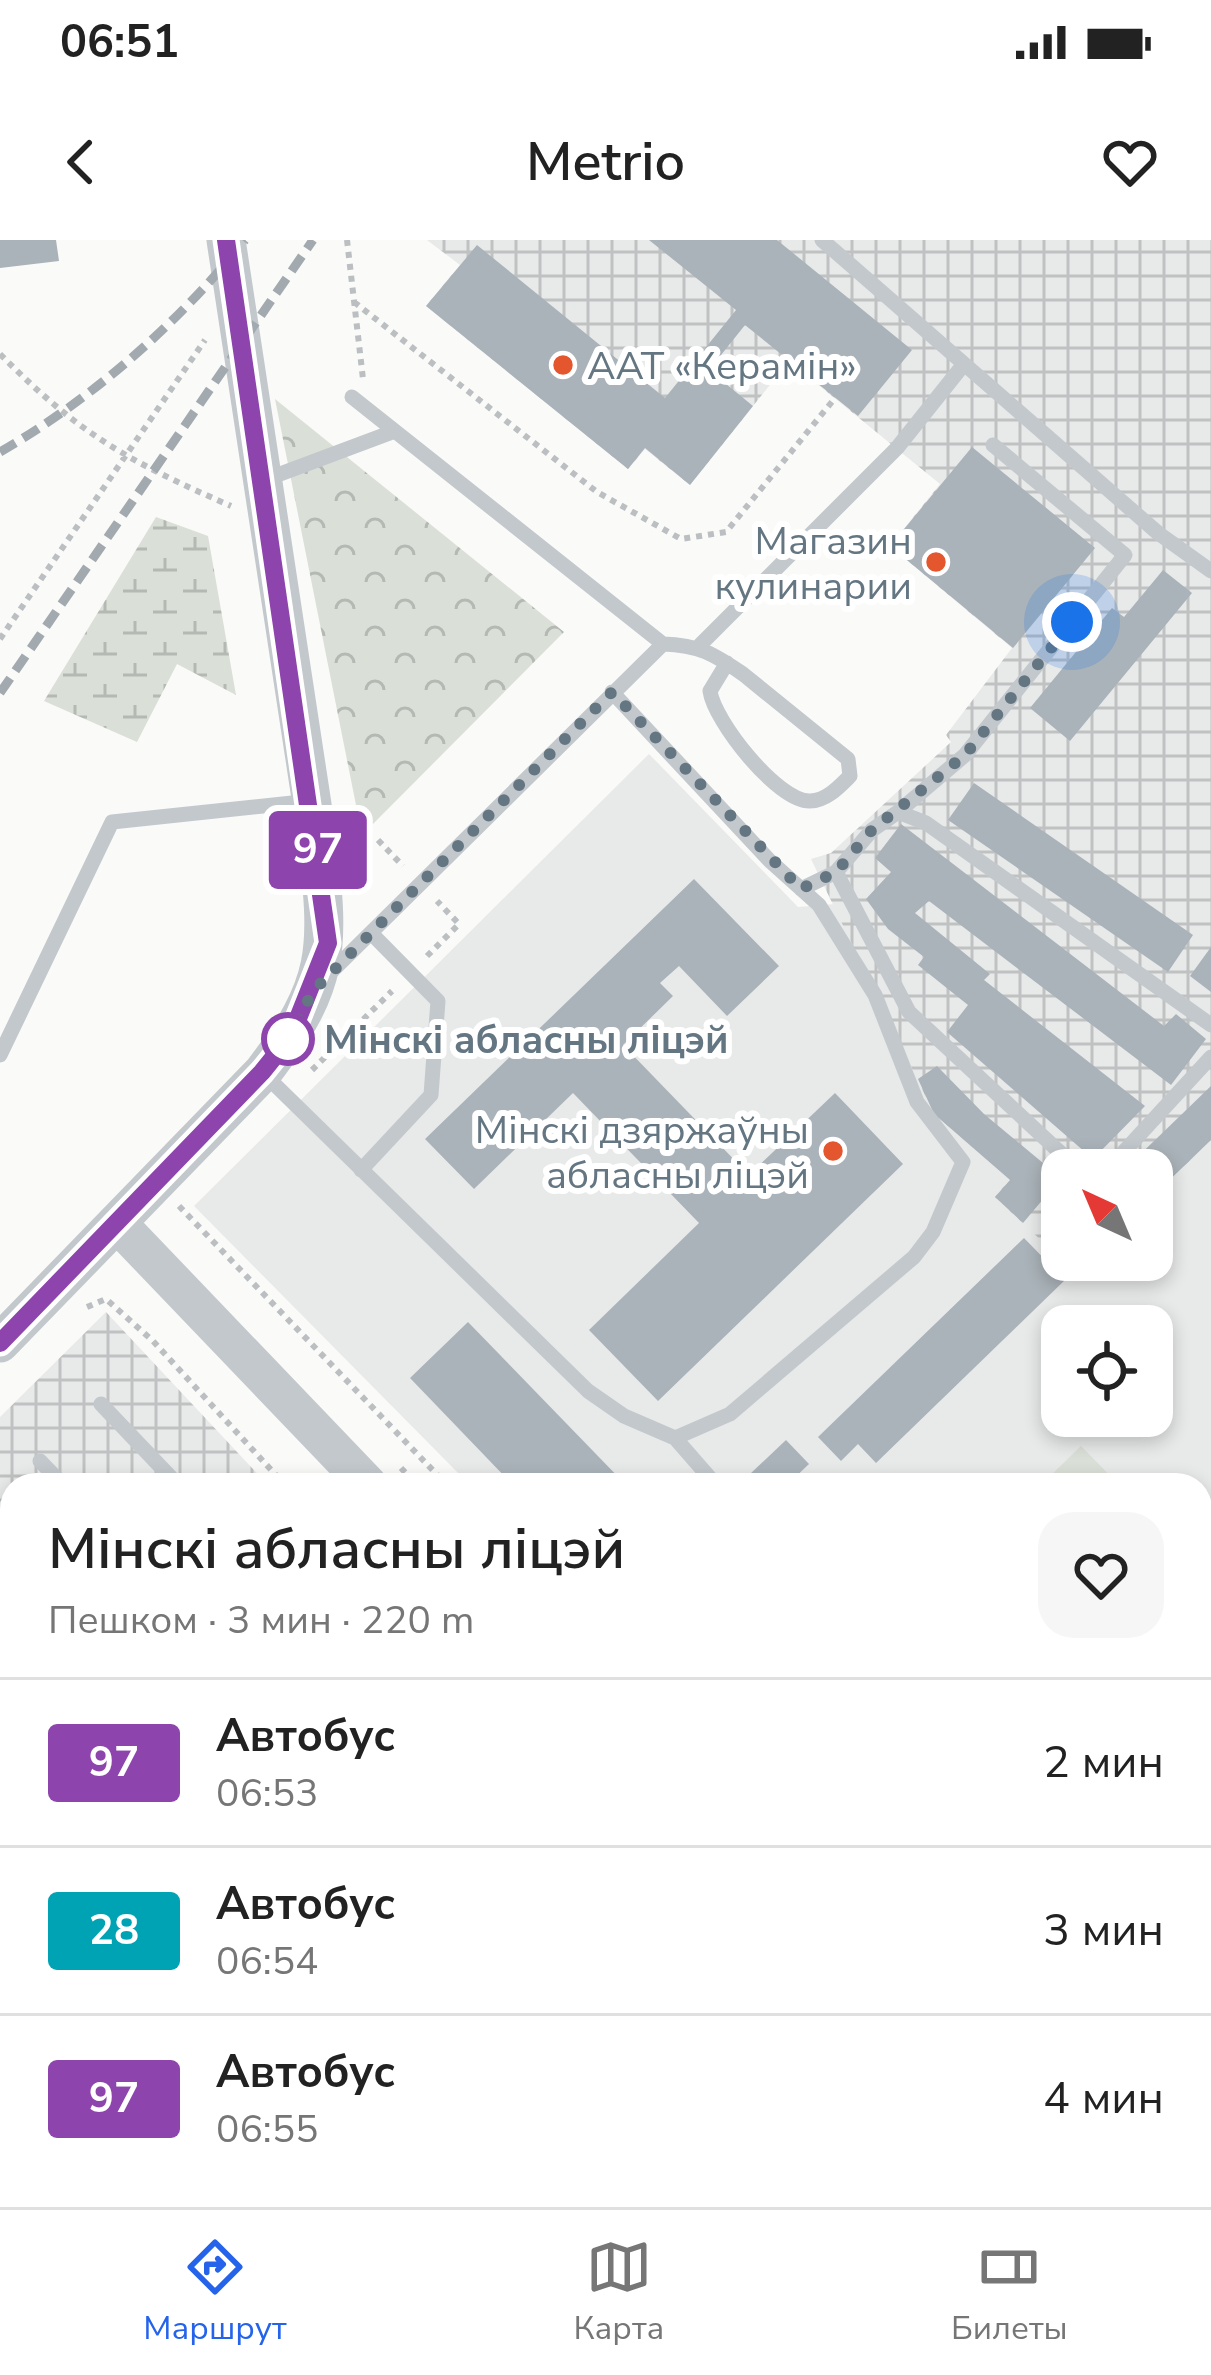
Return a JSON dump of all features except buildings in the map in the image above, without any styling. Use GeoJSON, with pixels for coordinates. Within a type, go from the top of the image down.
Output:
{"type":"FeatureCollection","features":[{"type":"Feature","properties":{"kind":"street"},"geometry":{"type":"LineString","coordinates":[[1,1339],[118,1224],[274,1084],[328,943],[311,801],[250,495],[226,240]]}},
{"type":"Feature","properties":{"kind":"street"},"geometry":{"type":"LineString","coordinates":[[118,1224],[357,1473]]}},
{"type":"Feature","properties":{"kind":"lane"},"geometry":{"type":"LineString","coordinates":[[822,240],[1158,532],[1211,571]]}},
{"type":"Feature","properties":{"kind":"lane"},"geometry":{"type":"LineString","coordinates":[[700,645],[897,448],[964,364]]}},
{"type":"Feature","properties":{"kind":"lane"},"geometry":{"type":"LineString","coordinates":[[352,397],[663,644],[700,645],[728,664],[848,759],[850,776],[837,790],[814,802],[793,798],[743,749],[713,711],[710,691],[728,664]]}},
{"type":"Feature","properties":{"kind":"lane"},"geometry":{"type":"LineString","coordinates":[[250,495],[395,431]]}},
{"type":"Feature","properties":{"kind":"lane"},"geometry":{"type":"LineString","coordinates":[[801,889],[836,872],[872,830],[965,755],[1125,555],[993,445]]}},
{"type":"Feature","properties":{"kind":"lane"},"geometry":{"type":"LineString","coordinates":[[313,991],[663,644]]}},
{"type":"Feature","properties":{"kind":"lane"},"geometry":{"type":"LineString","coordinates":[[612,692],[819,905],[875,994],[916,1102],[963,1162],[933,1232],[914,1256],[730,1414],[675,1438]]}},
{"type":"Feature","properties":{"kind":"lane"},"geometry":{"type":"LineString","coordinates":[[0,1055],[112,822],[311,801]]}},
{"type":"Feature","properties":{"kind":"lane"},"geometry":{"type":"LineString","coordinates":[[898,812],[926,823],[1211,1025]]}},
{"type":"Feature","properties":{"kind":"lane"},"geometry":{"type":"LineString","coordinates":[[836,872],[909,1012],[1056,1149]]}},
{"type":"Feature","properties":{"kind":"lane"},"geometry":{"type":"LineString","coordinates":[[361,1170],[431,1094],[438,1000],[371,933]]}},
{"type":"Feature","properties":{"kind":"lane"},"geometry":{"type":"LineString","coordinates":[[1126,1149],[1211,1057]]}},
{"type":"Feature","properties":{"kind":"lane"},"geometry":{"type":"LineString","coordinates":[[274,1084],[588,1391],[624,1416],[675,1438],[706,1473]]}},
{"type":"Feature","properties":{"kind":"lane"},"geometry":{"type":"LineString","coordinates":[[100,1404],[166,1473]]}},
{"type":"Feature","properties":{"kind":"lane"},"geometry":{"type":"LineString","coordinates":[[40,1461],[52,1473]]}},
{"type":"Feature","properties":{"kind":"path"},"geometry":{"type":"LineString","coordinates":[[347,240],[367,409]]}},
{"type":"Feature","properties":{"kind":"path"},"geometry":{"type":"LineString","coordinates":[[354,302],[597,492],[681,539],[726,532],[835,398]]}},
{"type":"Feature","properties":{"kind":"path"},"geometry":{"type":"LineString","coordinates":[[0,639],[213,327]]}},
{"type":"Feature","properties":{"kind":"path"},"geometry":{"type":"LineString","coordinates":[[0,354],[60,414],[124,458],[250,495]]}},
{"type":"Feature","properties":{"kind":"path"},"geometry":{"type":"LineString","coordinates":[[274,1084],[352,1032]]}},
{"type":"Feature","properties":{"kind":"path"},"geometry":{"type":"LineString","coordinates":[[177,1204],[435,1473]]}},
{"type":"Feature","properties":{"kind":"path"},"geometry":{"type":"LineString","coordinates":[[106,1299],[153,1341],[274,1473]]}},
{"type":"Feature","properties":{"kind":"path"},"geometry":{"type":"LineString","coordinates":[[376,1443],[392,1428]]}},
{"type":"Feature","properties":{"kind":"shaded area"},"geometry":{"type":"Polygon","coordinates":[[[427,240],[1211,240],[1211,1140],[1173,1177],[1173,1149],[1041,1149],[1041,1240],[995,1197],[1010,1179],[934,1114],[811,859],[831,853],[951,742],[946,735],[1012,648],[890,546],[940,484],[789,361],[690,485],[645,449],[628,469],[426,306],[460,265],[427,240]]]}},
{"type":"Feature","properties":{"kind":"shaded area"},"geometry":{"type":"Polygon","coordinates":[[[649,754],[798,907],[836,904],[934,1114],[1010,1180],[1041,1234],[1041,1281],[1173,1281],[1173,1177],[1211,1140],[1211,1473],[458,1473],[194,1206],[649,754]]]}},
{"type":"Feature","properties":{"kind":"shaded area"},"geometry":{"type":"Polygon","coordinates":[[[106,1312],[257,1473],[0,1473],[0,1417],[106,1312]]]}},
{"type":"Feature","properties":{"kind":"green space"},"geometry":{"type":"Polygon","coordinates":[[[275,399],[564,632],[362,835],[275,399]]]}},
{"type":"Feature","properties":{"kind":"green space"},"geometry":{"type":"Polygon","coordinates":[[[156,517],[208,536],[236,695],[177,664],[137,742],[44,701],[156,517]]]}},
{"type":"Feature","properties":{"kind":"green space"},"geometry":{"type":"Polygon","coordinates":[[[1081,1446],[1107,1473],[1053,1473],[1081,1446]]]}},
{"type":"Feature","properties":{"kind":"railway"},"geometry":{"type":"LineString","coordinates":[[0,452],[101,384],[163,330],[245,240]]}},
{"type":"Feature","properties":{"kind":"railway"},"geometry":{"type":"LineString","coordinates":[[0,693],[313,240]]}},
{"type":"Feature","properties":{"kind":"bus line","name":"97"},"geometry":{"type":"LineString","coordinates":[[0,1343],[262,1072],[291,1036],[313,991],[328,943],[226,240]]}},
{"type":"Feature","properties":{"kind":"place","name":"ААТ «Керамін»"},"geometry":{"type":"Point","coordinates":[563,365]}},
{"type":"Feature","properties":{"kind":"place","name":"Магазин кулинарии"},"geometry":{"type":"Point","coordinates":[936,562]}},
{"type":"Feature","properties":{"kind":"place","name":"Мінскі абласны ліцэй"},"geometry":{"type":"Point","coordinates":[288,1039]}},
{"type":"Feature","properties":{"kind":"place","name":"Мінскі дзяржаўны абласны ліцэй"},"geometry":{"type":"Point","coordinates":[833,1151]}},
{"type":"Feature","properties":{"kind":"route"},"geometry":{"type":"LineString","coordinates":[[288,1039],[313,991],[612,692],[801,889],[836,872],[872,830],[965,755],[1072,622]]}}]}
